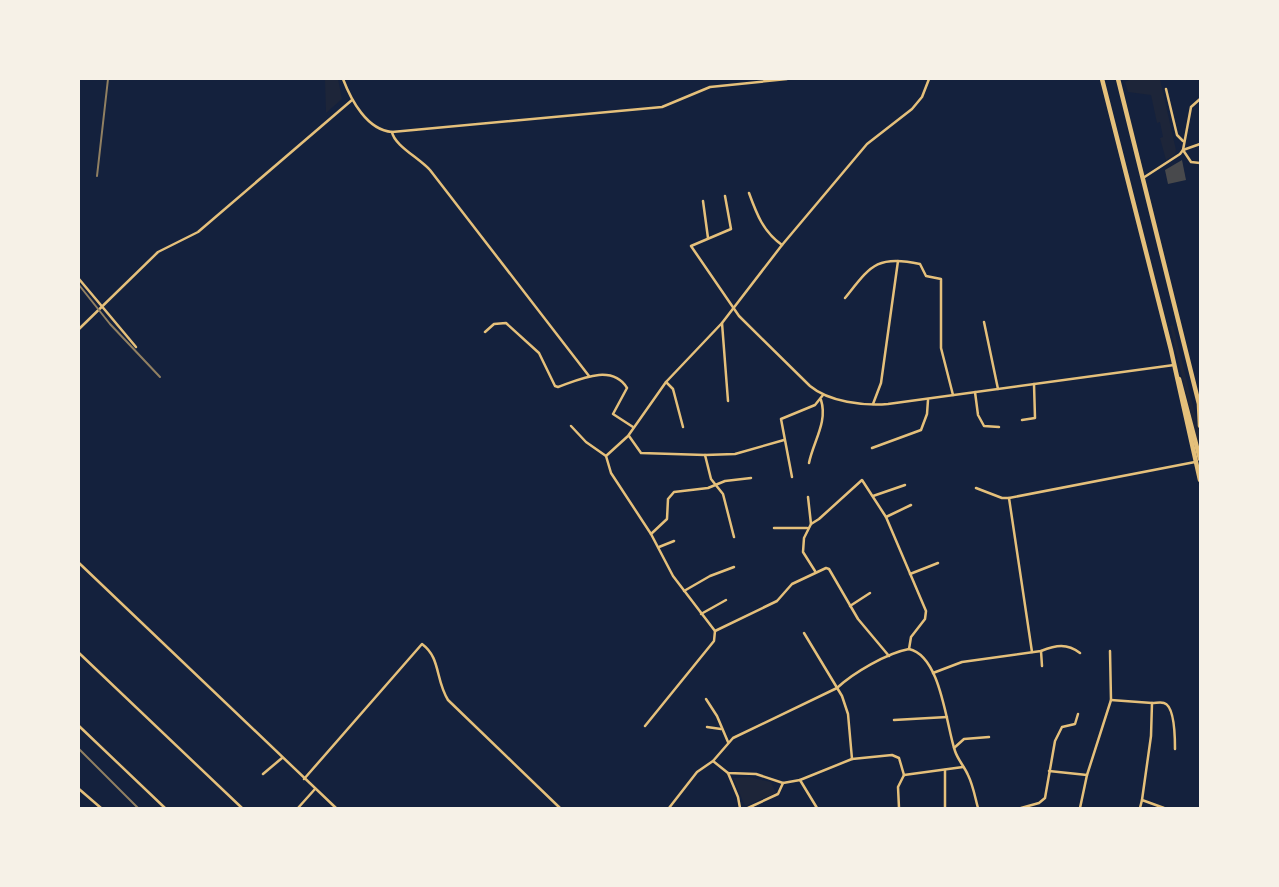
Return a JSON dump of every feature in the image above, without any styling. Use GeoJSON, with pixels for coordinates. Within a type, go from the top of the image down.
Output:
{"type":"FeatureCollection","features":[{"type":"Feature","properties":{"kind":"main road"},"geometry":{"type":"LineString","coordinates":[[1102,79],[1174,365],[1182,384],[1198,460],[1200,480]]}},
{"type":"Feature","properties":{"kind":"main road"},"geometry":{"type":"LineString","coordinates":[[1118,79],[1200,408]]}},
{"type":"Feature","properties":{"kind":"main road"},"geometry":{"type":"LineString","coordinates":[[1198,401],[1200,426]]}},
{"type":"Feature","properties":{"kind":"street"},"geometry":{"type":"LineString","coordinates":[[343,79],[352,100],[375,125],[392,132],[662,107],[710,87],[787,79]]}},
{"type":"Feature","properties":{"kind":"street"},"geometry":{"type":"LineString","coordinates":[[606,456],[628,436],[666,382],[734,309],[782,245],[867,144],[875,135],[912,109],[922,97],[929,79]]}},
{"type":"Feature","properties":{"kind":"street"},"geometry":{"type":"LineString","coordinates":[[1166,89],[1177,134],[1183,141]]}},
{"type":"Feature","properties":{"kind":"street"},"geometry":{"type":"LineString","coordinates":[[1200,99],[1191,107],[1183,141],[1183,150],[1191,162],[1200,163]]}},
{"type":"Feature","properties":{"kind":"street"},"geometry":{"type":"LineString","coordinates":[[79,329],[158,252],[198,232],[352,100]]}},
{"type":"Feature","properties":{"kind":"street"},"geometry":{"type":"LineString","coordinates":[[392,132],[399,144],[420,159],[430,170],[589,376]]}},
{"type":"Feature","properties":{"kind":"street"},"geometry":{"type":"LineString","coordinates":[[1143,178],[1176,158],[1183,150],[1200,144]]}},
{"type":"Feature","properties":{"kind":"street"},"geometry":{"type":"LineString","coordinates":[[749,193],[762,227],[769,236],[782,245]]}},
{"type":"Feature","properties":{"kind":"street"},"geometry":{"type":"LineString","coordinates":[[725,196],[731,229],[692,246],[734,309],[748,326],[810,386],[823,395],[872,404],[928,399],[1174,365]]}},
{"type":"Feature","properties":{"kind":"street"},"geometry":{"type":"LineString","coordinates":[[703,201],[708,238]]}},
{"type":"Feature","properties":{"kind":"street"},"geometry":{"type":"LineString","coordinates":[[845,298],[875,264],[888,261],[920,264],[926,276],[941,279],[941,348],[953,395]]}},
{"type":"Feature","properties":{"kind":"street"},"geometry":{"type":"LineString","coordinates":[[872,404],[881,383],[898,261]]}},
{"type":"Feature","properties":{"kind":"street"},"geometry":{"type":"LineString","coordinates":[[79,279],[101,308],[136,347]]}},
{"type":"Feature","properties":{"kind":"street"},"geometry":{"type":"LineString","coordinates":[[984,322],[998,389]]}},
{"type":"Feature","properties":{"kind":"street"},"geometry":{"type":"LineString","coordinates":[[485,332],[494,324],[506,323],[534,347],[555,386],[558,387],[589,376],[612,376],[626,385],[626,391],[613,414],[633,427]]}},
{"type":"Feature","properties":{"kind":"street"},"geometry":{"type":"LineString","coordinates":[[722,323],[728,401]]}},
{"type":"Feature","properties":{"kind":"street"},"geometry":{"type":"LineString","coordinates":[[666,382],[673,389],[683,427]]}},
{"type":"Feature","properties":{"kind":"street"},"geometry":{"type":"LineString","coordinates":[[1022,420],[1035,418],[1034,384]]}},
{"type":"Feature","properties":{"kind":"street"},"geometry":{"type":"LineString","coordinates":[[975,392],[980,422],[984,426],[999,428]]}},
{"type":"Feature","properties":{"kind":"street"},"geometry":{"type":"LineString","coordinates":[[792,477],[781,418],[815,405],[821,400],[823,395]]}},
{"type":"Feature","properties":{"kind":"street"},"geometry":{"type":"LineString","coordinates":[[872,448],[921,430],[927,414],[928,399]]}},
{"type":"Feature","properties":{"kind":"street"},"geometry":{"type":"LineString","coordinates":[[809,463],[821,426],[823,413],[821,400]]}},
{"type":"Feature","properties":{"kind":"street"},"geometry":{"type":"LineString","coordinates":[[571,426],[586,442],[606,456],[611,474],[659,547],[668,567],[684,592],[715,631],[714,641],[645,726]]}},
{"type":"Feature","properties":{"kind":"street"},"geometry":{"type":"LineString","coordinates":[[628,436],[641,453],[705,455],[748,452],[784,440]]}},
{"type":"Feature","properties":{"kind":"street"},"geometry":{"type":"LineString","coordinates":[[705,455],[710,479],[723,494],[734,537]]}},
{"type":"Feature","properties":{"kind":"street"},"geometry":{"type":"LineString","coordinates":[[976,488],[1002,498],[1009,498],[1198,460]]}},
{"type":"Feature","properties":{"kind":"street"},"geometry":{"type":"LineString","coordinates":[[651,534],[667,519],[670,495],[688,489],[708,488],[715,484],[751,478]]}},
{"type":"Feature","properties":{"kind":"street"},"geometry":{"type":"LineString","coordinates":[[815,571],[802,552],[807,528],[862,480],[886,518],[926,616],[914,631],[909,649]]}},
{"type":"Feature","properties":{"kind":"street"},"geometry":{"type":"LineString","coordinates":[[873,496],[904,485]]}},
{"type":"Feature","properties":{"kind":"street"},"geometry":{"type":"LineString","coordinates":[[808,496],[811,524]]}},
{"type":"Feature","properties":{"kind":"street"},"geometry":{"type":"LineString","coordinates":[[1009,498],[1032,652]]}},
{"type":"Feature","properties":{"kind":"street"},"geometry":{"type":"LineString","coordinates":[[886,518],[910,505]]}},
{"type":"Feature","properties":{"kind":"street"},"geometry":{"type":"LineString","coordinates":[[774,528],[807,528]]}},
{"type":"Feature","properties":{"kind":"street"},"geometry":{"type":"LineString","coordinates":[[659,547],[674,541]]}},
{"type":"Feature","properties":{"kind":"street"},"geometry":{"type":"LineString","coordinates":[[79,563],[336,808]]}},
{"type":"Feature","properties":{"kind":"street"},"geometry":{"type":"LineString","coordinates":[[910,574],[938,563]]}},
{"type":"Feature","properties":{"kind":"street"},"geometry":{"type":"LineString","coordinates":[[684,592],[710,576],[734,567]]}},
{"type":"Feature","properties":{"kind":"street"},"geometry":{"type":"LineString","coordinates":[[715,631],[777,601],[792,584],[815,571],[826,568],[850,606],[889,656]]}},
{"type":"Feature","properties":{"kind":"street"},"geometry":{"type":"LineString","coordinates":[[850,606],[870,593]]}},
{"type":"Feature","properties":{"kind":"street"},"geometry":{"type":"LineString","coordinates":[[701,614],[726,600]]}},
{"type":"Feature","properties":{"kind":"street"},"geometry":{"type":"LineString","coordinates":[[804,632],[842,696],[848,714],[852,759]]}},
{"type":"Feature","properties":{"kind":"street"},"geometry":{"type":"LineString","coordinates":[[304,779],[422,644],[432,652],[441,688],[448,700],[560,808]]}},
{"type":"Feature","properties":{"kind":"street"},"geometry":{"type":"LineString","coordinates":[[933,673],[962,662],[1041,651],[1052,647],[1068,645],[1080,653]]}},
{"type":"Feature","properties":{"kind":"street"},"geometry":{"type":"LineString","coordinates":[[669,808],[697,772],[714,761],[728,742],[837,688],[846,679],[889,656],[909,649],[922,655],[933,673],[947,717],[954,748],[970,778],[978,808]]}},
{"type":"Feature","properties":{"kind":"street"},"geometry":{"type":"LineString","coordinates":[[1080,808],[1087,775],[1111,700],[1110,650]]}},
{"type":"Feature","properties":{"kind":"street"},"geometry":{"type":"LineString","coordinates":[[1041,651],[1042,666]]}},
{"type":"Feature","properties":{"kind":"street"},"geometry":{"type":"LineString","coordinates":[[79,653],[242,808]]}},
{"type":"Feature","properties":{"kind":"street"},"geometry":{"type":"LineString","coordinates":[[706,699],[717,716],[728,742]]}},
{"type":"Feature","properties":{"kind":"street"},"geometry":{"type":"LineString","coordinates":[[1111,700],[1164,703],[1169,706],[1173,715],[1175,750]]}},
{"type":"Feature","properties":{"kind":"street"},"geometry":{"type":"LineString","coordinates":[[1140,808],[1150,736],[1152,703]]}},
{"type":"Feature","properties":{"kind":"street"},"geometry":{"type":"LineString","coordinates":[[1021,808],[1043,801],[1060,731],[1067,724],[1074,724],[1078,714]]}},
{"type":"Feature","properties":{"kind":"street"},"geometry":{"type":"LineString","coordinates":[[894,720],[947,717]]}},
{"type":"Feature","properties":{"kind":"street"},"geometry":{"type":"LineString","coordinates":[[79,726],[165,808]]}},
{"type":"Feature","properties":{"kind":"street"},"geometry":{"type":"LineString","coordinates":[[707,726],[721,729]]}},
{"type":"Feature","properties":{"kind":"street"},"geometry":{"type":"LineString","coordinates":[[954,748],[964,739],[989,737]]}},
{"type":"Feature","properties":{"kind":"street"},"geometry":{"type":"LineString","coordinates":[[728,773],[756,774],[784,784],[800,780],[852,759],[895,755],[900,760],[904,775],[898,787],[899,808]]}},
{"type":"Feature","properties":{"kind":"street"},"geometry":{"type":"LineString","coordinates":[[263,774],[282,758]]}},
{"type":"Feature","properties":{"kind":"street"},"geometry":{"type":"LineString","coordinates":[[714,761],[728,773],[738,797],[740,808]]}},
{"type":"Feature","properties":{"kind":"street"},"geometry":{"type":"LineString","coordinates":[[904,775],[963,766]]}},
{"type":"Feature","properties":{"kind":"street"},"geometry":{"type":"LineString","coordinates":[[945,770],[945,808]]}},
{"type":"Feature","properties":{"kind":"street"},"geometry":{"type":"LineString","coordinates":[[1049,771],[1087,775]]}},
{"type":"Feature","properties":{"kind":"street"},"geometry":{"type":"LineString","coordinates":[[800,780],[817,808]]}},
{"type":"Feature","properties":{"kind":"street"},"geometry":{"type":"LineString","coordinates":[[748,808],[778,794],[784,784]]}},
{"type":"Feature","properties":{"kind":"street"},"geometry":{"type":"LineString","coordinates":[[79,789],[101,808]]}},
{"type":"Feature","properties":{"kind":"street"},"geometry":{"type":"LineString","coordinates":[[298,808],[315,789]]}},
{"type":"Feature","properties":{"kind":"street"},"geometry":{"type":"LineString","coordinates":[[1142,800],[1164,808]]}},
{"type":"Feature","properties":{"kind":"shaded area"},"geometry":{"type":"Polygon","coordinates":[[[325,79],[338,79],[342,99],[326,113],[325,79]]]}},
{"type":"Feature","properties":{"kind":"shaded area"},"geometry":{"type":"Polygon","coordinates":[[[1131,79],[1160,79],[1176,150],[1175,154],[1166,160],[1160,138],[1163,137],[1160,122],[1157,123],[1151,95],[1128,92],[1125,82],[1131,79]]]}},
{"type":"Feature","properties":{"kind":"shaded area"},"geometry":{"type":"Polygon","coordinates":[[[1173,325],[1200,434],[1200,453],[1170,326],[1173,325]]]}},
{"type":"Feature","properties":{"kind":"shaded area"},"geometry":{"type":"Polygon","coordinates":[[[749,777],[771,782],[776,793],[745,806],[733,778],[749,777]]]}},
{"type":"Feature","properties":{"kind":"building"},"geometry":{"type":"Polygon","coordinates":[[[1182,160],[1186,180],[1168,184],[1165,170],[1182,160]]]}},
{"type":"Feature","properties":{"kind":"railway"},"geometry":{"type":"LineString","coordinates":[[97,176],[108,79]]}},
{"type":"Feature","properties":{"kind":"railway"},"geometry":{"type":"LineString","coordinates":[[79,285],[110,324],[160,377]]}},
{"type":"Feature","properties":{"kind":"railway"},"geometry":{"type":"LineString","coordinates":[[79,749],[138,808]]}}]}
